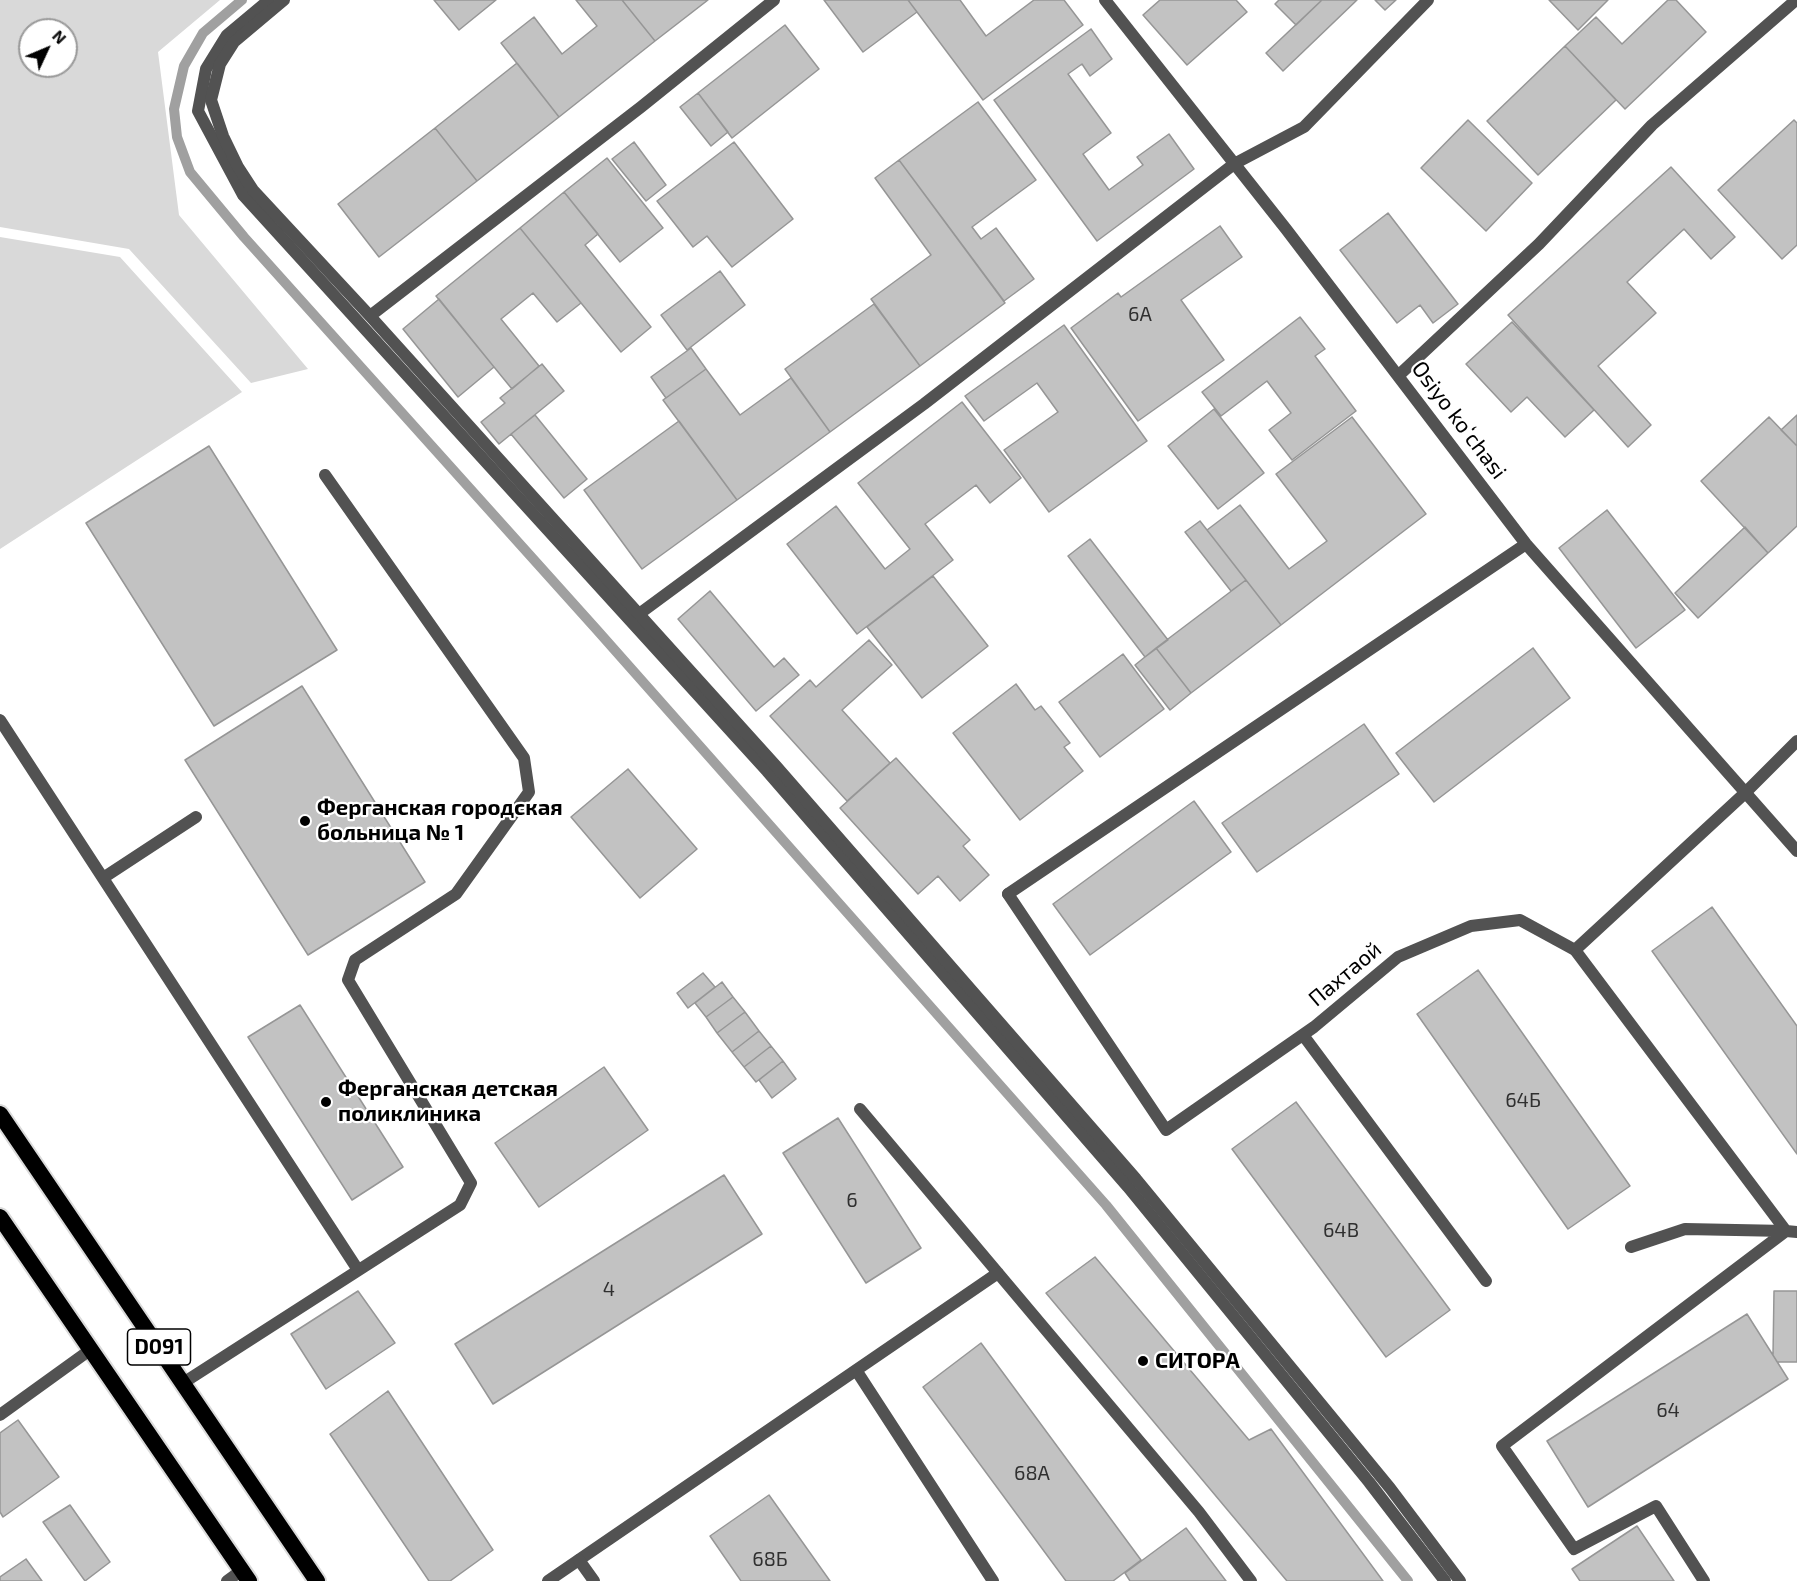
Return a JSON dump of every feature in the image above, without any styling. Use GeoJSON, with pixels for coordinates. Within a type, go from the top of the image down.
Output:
{"type":"FeatureCollection","features":[{"type":"Feature","properties":{"kind":"highway","name":"D091"},"geometry":{"type":"LineString","coordinates":[[0,1114],[317,1581]]}},
{"type":"Feature","properties":{"kind":"highway","name":"D091"},"geometry":{"type":"LineString","coordinates":[[0,1217],[246,1575]]}},
{"type":"Feature","properties":{"kind":"street"},"geometry":{"type":"LineString","coordinates":[[269,0],[227,35],[206,69],[198,111],[243,195],[783,789],[1128,1188],[1369,1482],[1445,1581]]}},
{"type":"Feature","properties":{"kind":"street"},"geometry":{"type":"LineString","coordinates":[[284,0],[234,42],[220,64],[211,100],[215,118],[238,167],[253,190],[370,316],[776,766],[1136,1179],[1390,1488],[1460,1581]]}},
{"type":"Feature","properties":{"kind":"street"},"geometry":{"type":"LineString","coordinates":[[370,316],[641,107],[774,0]]}},
{"type":"Feature","properties":{"kind":"street","name":"Osiyo koʻchasi"},"geometry":{"type":"LineString","coordinates":[[1105,0],[1526,544],[1744,794],[1797,851]]}},
{"type":"Feature","properties":{"kind":"street"},"geometry":{"type":"LineString","coordinates":[[639,614],[924,404],[1234,164],[1304,127],[1428,0]]}},
{"type":"Feature","properties":{"kind":"street"},"geometry":{"type":"LineString","coordinates":[[1398,376],[1539,244],[1652,124],[1796,0]]}},
{"type":"Feature","properties":{"kind":"street"},"geometry":{"type":"LineString","coordinates":[[183,1383],[460,1205],[471,1184],[348,980],[355,960],[456,894],[529,792],[524,758],[325,475]]}},
{"type":"Feature","properties":{"kind":"street","name":"Пахтаой"},"geometry":{"type":"LineString","coordinates":[[1526,544],[1008,894],[1166,1130],[1303,1035],[1398,957],[1471,926],[1520,920],[1575,950],[1791,1231]]}},
{"type":"Feature","properties":{"kind":"street"},"geometry":{"type":"LineString","coordinates":[[0,720],[358,1270]]}},
{"type":"Feature","properties":{"kind":"street"},"geometry":{"type":"LineString","coordinates":[[1575,950],[1744,794],[1797,741]]}},
{"type":"Feature","properties":{"kind":"street"},"geometry":{"type":"LineString","coordinates":[[103,878],[196,817]]}},
{"type":"Feature","properties":{"kind":"street"},"geometry":{"type":"LineString","coordinates":[[1303,1035],[1486,1281]]}},
{"type":"Feature","properties":{"kind":"street"},"geometry":{"type":"LineString","coordinates":[[860,1109],[1199,1512],[1251,1581]]}},
{"type":"Feature","properties":{"kind":"street"},"geometry":{"type":"LineString","coordinates":[[1631,1247],[1685,1229],[1791,1231]]}},
{"type":"Feature","properties":{"kind":"street"},"geometry":{"type":"LineString","coordinates":[[1704,1581],[1656,1506],[1574,1549],[1502,1446],[1791,1231]]}},
{"type":"Feature","properties":{"kind":"street"},"geometry":{"type":"LineString","coordinates":[[548,1581],[998,1273]]}},
{"type":"Feature","properties":{"kind":"street"},"geometry":{"type":"LineString","coordinates":[[0,1415],[90,1350]]}},
{"type":"Feature","properties":{"kind":"street"},"geometry":{"type":"LineString","coordinates":[[856,1370],[993,1581]]}},
{"type":"Feature","properties":{"kind":"street"},"geometry":{"type":"LineString","coordinates":[[579,1560],[594,1581]]}},
{"type":"Feature","properties":{"kind":"street"},"geometry":{"type":"LineString","coordinates":[[227,1581],[246,1575]]}},
{"type":"Feature","properties":{"kind":"shaded area"},"geometry":{"type":"Polygon","coordinates":[[[0,0],[220,0],[158,52],[179,215],[308,369],[251,383],[129,249],[0,227],[0,0]]]}},
{"type":"Feature","properties":{"kind":"shaded area"},"geometry":{"type":"Polygon","coordinates":[[[0,237],[120,257],[242,392],[0,549],[0,237]]]}},
{"type":"Feature","properties":{"kind":"building"},"geometry":{"type":"Polygon","coordinates":[[[434,0],[496,0],[459,30],[434,0]]]}},
{"type":"Feature","properties":{"kind":"building"},"geometry":{"type":"Polygon","coordinates":[[[576,0],[622,0],[655,41],[559,117],[501,43],[534,17],[562,54],[597,26],[576,0]]]}},
{"type":"Feature","properties":{"kind":"building"},"geometry":{"type":"Polygon","coordinates":[[[622,0],[708,0],[655,41],[622,0]]]}},
{"type":"Feature","properties":{"kind":"building"},"geometry":{"type":"Polygon","coordinates":[[[824,0],[908,0],[917,12],[863,52],[824,0]]]}},
{"type":"Feature","properties":{"kind":"building"},"geometry":{"type":"Polygon","coordinates":[[[908,0],[960,0],[986,36],[1034,0],[1064,0],[1083,25],[983,100],[908,0]]]}},
{"type":"Feature","properties":{"kind":"building"},"geometry":{"type":"Polygon","coordinates":[[[1160,0],[1236,0],[1247,12],[1187,65],[1143,15],[1160,0]]]}},
{"type":"Feature","properties":{"kind":"building"},"geometry":{"type":"Polygon","coordinates":[[[1279,0],[1322,0],[1296,25],[1275,4],[1279,0]]]}},
{"type":"Feature","properties":{"kind":"building"},"geometry":{"type":"Polygon","coordinates":[[[1322,0],[1357,0],[1283,71],[1266,53],[1322,0]]]}},
{"type":"Feature","properties":{"kind":"building"},"geometry":{"type":"Polygon","coordinates":[[[1375,0],[1396,0],[1385,10],[1375,0]]]}},
{"type":"Feature","properties":{"kind":"building"},"geometry":{"type":"Polygon","coordinates":[[[1549,0],[1608,0],[1578,30],[1549,0]]]}},
{"type":"Feature","properties":{"kind":"building"},"geometry":{"type":"Polygon","coordinates":[[[1668,0],[1676,0],[1706,32],[1625,109],[1565,46],[1596,17],[1622,44],[1668,0]]]}},
{"type":"Feature","properties":{"kind":"building"},"geometry":{"type":"Polygon","coordinates":[[[785,25],[819,69],[732,138],[698,93],[785,25]]]}},
{"type":"Feature","properties":{"kind":"building"},"geometry":{"type":"Polygon","coordinates":[[[1091,29],[1112,59],[1090,76],[1082,64],[1068,74],[1111,133],[1083,154],[1109,190],[1143,165],[1137,157],[1169,134],[1194,169],[1097,241],[994,100],[1091,29]]]}},
{"type":"Feature","properties":{"kind":"building"},"geometry":{"type":"Polygon","coordinates":[[[1565,46],[1616,100],[1538,175],[1487,121],[1565,46]]]}},
{"type":"Feature","properties":{"kind":"building"},"geometry":{"type":"Polygon","coordinates":[[[517,63],[559,117],[477,181],[435,128],[517,63]]]}},
{"type":"Feature","properties":{"kind":"building"},"geometry":{"type":"Polygon","coordinates":[[[698,93],[728,132],[711,146],[680,107],[698,93]]]}},
{"type":"Feature","properties":{"kind":"building"},"geometry":{"type":"Polygon","coordinates":[[[978,102],[1036,180],[972,227],[981,239],[996,228],[1034,279],[1004,301],[899,160],[978,102]]]}},
{"type":"Feature","properties":{"kind":"building"},"geometry":{"type":"Polygon","coordinates":[[[1468,120],[1532,183],[1486,231],[1421,168],[1468,120]]]}},
{"type":"Feature","properties":{"kind":"building"},"geometry":{"type":"Polygon","coordinates":[[[1794,120],[1797,123],[1797,245],[1782,259],[1718,190],[1794,120]]]}},
{"type":"Feature","properties":{"kind":"building"},"geometry":{"type":"Polygon","coordinates":[[[435,128],[477,181],[379,257],[338,204],[435,128]]]}},
{"type":"Feature","properties":{"kind":"building"},"geometry":{"type":"Polygon","coordinates":[[[634,142],[666,185],[646,201],[612,159],[634,142]]]}},
{"type":"Feature","properties":{"kind":"building"},"geometry":{"type":"Polygon","coordinates":[[[734,142],[793,219],[732,267],[707,236],[693,247],[657,201],[734,142]]]}},
{"type":"Feature","properties":{"kind":"building"},"geometry":{"type":"Polygon","coordinates":[[[607,158],[663,228],[620,262],[564,192],[607,158]]]}},
{"type":"Feature","properties":{"kind":"building"},"geometry":{"type":"Polygon","coordinates":[[[899,160],[1005,303],[920,366],[871,299],[931,255],[875,178],[899,160]]]}},
{"type":"Feature","properties":{"kind":"building"},"geometry":{"type":"Polygon","coordinates":[[[1671,167],[1735,237],[1711,259],[1684,229],[1627,282],[1656,313],[1598,366],[1651,425],[1628,447],[1508,315],[1671,167]]]}},
{"type":"Feature","properties":{"kind":"building"},"geometry":{"type":"Polygon","coordinates":[[[564,192],[598,234],[585,245],[651,327],[621,352],[520,228],[564,192]]]}},
{"type":"Feature","properties":{"kind":"building"},"geometry":{"type":"Polygon","coordinates":[[[1388,213],[1458,304],[1433,323],[1420,305],[1397,323],[1340,250],[1388,213]]]}},
{"type":"Feature","properties":{"kind":"building"},"geometry":{"type":"Polygon","coordinates":[[[1220,226],[1242,257],[1181,300],[1224,360],[1138,421],[1071,328],[1118,293],[1121,297],[1220,226]]]}},
{"type":"Feature","properties":{"kind":"building"},"geometry":{"type":"Polygon","coordinates":[[[520,228],[581,303],[557,322],[533,293],[501,319],[539,366],[512,389],[436,296],[520,228]]]}},
{"type":"Feature","properties":{"kind":"building"},"geometry":{"type":"Polygon","coordinates":[[[720,271],[745,305],[687,350],[661,315],[720,271]]]}},
{"type":"Feature","properties":{"kind":"building"},"geometry":{"type":"Polygon","coordinates":[[[439,299],[494,367],[458,397],[403,329],[439,299]]]}},
{"type":"Feature","properties":{"kind":"building"},"geometry":{"type":"Polygon","coordinates":[[[874,304],[920,366],[830,432],[785,369],[874,304]]]}},
{"type":"Feature","properties":{"kind":"building"},"geometry":{"type":"Polygon","coordinates":[[[1300,317],[1325,349],[1315,356],[1356,411],[1292,460],[1269,430],[1291,413],[1267,381],[1221,416],[1202,392],[1300,317]]]}},
{"type":"Feature","properties":{"kind":"building"},"geometry":{"type":"Polygon","coordinates":[[[1512,322],[1594,410],[1565,437],[1527,397],[1511,412],[1466,364],[1512,322]]]}},
{"type":"Feature","properties":{"kind":"building"},"geometry":{"type":"Polygon","coordinates":[[[1064,325],[1147,441],[1049,512],[1004,450],[1058,412],[1037,383],[984,421],[965,396],[1064,325]]]}},
{"type":"Feature","properties":{"kind":"building"},"geometry":{"type":"Polygon","coordinates":[[[691,348],[706,369],[666,398],[651,377],[691,348]]]}},
{"type":"Feature","properties":{"kind":"building"},"geometry":{"type":"Polygon","coordinates":[[[542,364],[564,391],[499,444],[481,422],[505,403],[500,398],[542,364]]]}},
{"type":"Feature","properties":{"kind":"building"},"geometry":{"type":"Polygon","coordinates":[[[706,369],[740,415],[791,378],[830,432],[737,500],[663,400],[706,369]]]}},
{"type":"Feature","properties":{"kind":"building"},"geometry":{"type":"Polygon","coordinates":[[[962,402],[1021,478],[990,503],[976,485],[925,524],[953,560],[857,634],[787,544],[836,506],[885,569],[910,549],[858,483],[962,402]]]}},
{"type":"Feature","properties":{"kind":"building"},"geometry":{"type":"Polygon","coordinates":[[[1214,409],[1264,473],[1218,509],[1168,446],[1214,409]]]}},
{"type":"Feature","properties":{"kind":"building"},"geometry":{"type":"Polygon","coordinates":[[[535,415],[587,479],[564,498],[511,434],[535,415]]]}},
{"type":"Feature","properties":{"kind":"building"},"geometry":{"type":"Polygon","coordinates":[[[1797,415],[1797,446],[1781,430],[1797,415]]]}},
{"type":"Feature","properties":{"kind":"building"},"geometry":{"type":"Polygon","coordinates":[[[1352,417],[1426,514],[1281,625],[1207,530],[1240,505],[1289,569],[1327,541],[1276,474],[1352,417]]]}},
{"type":"Feature","properties":{"kind":"building"},"geometry":{"type":"Polygon","coordinates":[[[1769,417],[1797,446],[1797,526],[1768,553],[1701,481],[1769,417]]]}},
{"type":"Feature","properties":{"kind":"building"},"geometry":{"type":"Polygon","coordinates":[[[679,421],[737,500],[642,569],[584,490],[679,421]]]}},
{"type":"Feature","properties":{"kind":"building"},"geometry":{"type":"Polygon","coordinates":[[[209,446],[337,650],[214,726],[86,523],[209,446]]]}},
{"type":"Feature","properties":{"kind":"building"},"geometry":{"type":"Polygon","coordinates":[[[1607,510],[1685,610],[1636,648],[1559,548],[1607,510]]]}},
{"type":"Feature","properties":{"kind":"building"},"geometry":{"type":"Polygon","coordinates":[[[1200,521],[1246,580],[1231,591],[1185,532],[1200,521]]]}},
{"type":"Feature","properties":{"kind":"building"},"geometry":{"type":"Polygon","coordinates":[[[1745,527],[1768,553],[1698,618],[1675,593],[1745,527]]]}},
{"type":"Feature","properties":{"kind":"building"},"geometry":{"type":"Polygon","coordinates":[[[1090,539],[1168,640],[1145,657],[1068,556],[1090,539]]]}},
{"type":"Feature","properties":{"kind":"building"},"geometry":{"type":"Polygon","coordinates":[[[933,576],[988,646],[922,698],[867,627],[933,576]]]}},
{"type":"Feature","properties":{"kind":"building"},"geometry":{"type":"Polygon","coordinates":[[[1246,580],[1281,625],[1191,693],[1156,648],[1246,580]]]}},
{"type":"Feature","properties":{"kind":"building"},"geometry":{"type":"Polygon","coordinates":[[[710,591],[774,667],[784,658],[799,675],[756,711],[678,619],[710,591]]]}},
{"type":"Feature","properties":{"kind":"building"},"geometry":{"type":"Polygon","coordinates":[[[869,640],[892,665],[842,710],[890,763],[847,801],[770,716],[810,680],[816,687],[869,640]]]}},
{"type":"Feature","properties":{"kind":"building"},"geometry":{"type":"Polygon","coordinates":[[[1156,648],[1191,693],[1170,710],[1135,665],[1156,648]]]}},
{"type":"Feature","properties":{"kind":"building"},"geometry":{"type":"Polygon","coordinates":[[[1533,648],[1570,698],[1434,802],[1396,753],[1533,648]]]}},
{"type":"Feature","properties":{"kind":"building"},"geometry":{"type":"Polygon","coordinates":[[[1123,654],[1164,709],[1100,757],[1059,702],[1123,654]]]}},
{"type":"Feature","properties":{"kind":"building"},"geometry":{"type":"Polygon","coordinates":[[[1016,684],[1035,710],[1041,706],[1070,743],[1064,747],[1083,771],[1020,820],[953,733],[1016,684]]]}},
{"type":"Feature","properties":{"kind":"building","name":"Ферганская городская больница № 1"},"geometry":{"type":"Polygon","coordinates":[[[302,686],[425,882],[308,955],[185,760],[302,686]]]}},
{"type":"Feature","properties":{"kind":"building"},"geometry":{"type":"Polygon","coordinates":[[[1364,724],[1399,774],[1257,872],[1222,823],[1364,724]]]}},
{"type":"Feature","properties":{"kind":"building"},"geometry":{"type":"Polygon","coordinates":[[[896,758],[970,840],[963,846],[989,875],[960,901],[938,876],[918,894],[840,808],[896,758]]]}},
{"type":"Feature","properties":{"kind":"building"},"geometry":{"type":"Polygon","coordinates":[[[628,769],[697,849],[640,898],[571,817],[628,769]]]}},
{"type":"Feature","properties":{"kind":"building"},"geometry":{"type":"Polygon","coordinates":[[[1194,801],[1231,852],[1090,955],[1053,904],[1194,801]]]}},
{"type":"Feature","properties":{"kind":"building"},"geometry":{"type":"Polygon","coordinates":[[[1712,907],[1797,1026],[1797,1154],[1652,951],[1712,907]]]}},
{"type":"Feature","properties":{"kind":"building"},"geometry":{"type":"Polygon","coordinates":[[[1478,970],[1630,1186],[1568,1229],[1417,1014],[1478,970]]]}},
{"type":"Feature","properties":{"kind":"building"},"geometry":{"type":"Polygon","coordinates":[[[703,973],[715,987],[688,1008],[677,993],[703,973]]]}},
{"type":"Feature","properties":{"kind":"building"},"geometry":{"type":"Polygon","coordinates":[[[722,982],[733,997],[706,1017],[695,1003],[722,982]]]}},
{"type":"Feature","properties":{"kind":"building"},"geometry":{"type":"Polygon","coordinates":[[[733,997],[745,1012],[717,1033],[706,1017],[733,997]]]}},
{"type":"Feature","properties":{"kind":"building","name":"Ферганская детская поликлиника"},"geometry":{"type":"Polygon","coordinates":[[[300,1005],[403,1167],[352,1200],[248,1037],[300,1005]]]}},
{"type":"Feature","properties":{"kind":"building"},"geometry":{"type":"Polygon","coordinates":[[[745,1012],[759,1031],[732,1052],[717,1033],[745,1012]]]}},
{"type":"Feature","properties":{"kind":"building"},"geometry":{"type":"Polygon","coordinates":[[[759,1031],[771,1046],[744,1067],[732,1052],[759,1031]]]}},
{"type":"Feature","properties":{"kind":"building"},"geometry":{"type":"Polygon","coordinates":[[[771,1046],[783,1061],[756,1082],[744,1067],[771,1046]]]}},
{"type":"Feature","properties":{"kind":"building"},"geometry":{"type":"Polygon","coordinates":[[[783,1061],[796,1079],[772,1098],[759,1080],[783,1061]]]}},
{"type":"Feature","properties":{"kind":"building"},"geometry":{"type":"Polygon","coordinates":[[[604,1067],[648,1130],[539,1207],[495,1143],[604,1067]]]}},
{"type":"Feature","properties":{"kind":"building"},"geometry":{"type":"Polygon","coordinates":[[[1296,1102],[1450,1310],[1386,1357],[1232,1149],[1296,1102]]]}},
{"type":"Feature","properties":{"kind":"building"},"geometry":{"type":"Polygon","coordinates":[[[838,1118],[921,1248],[866,1283],[783,1153],[838,1118]]]}},
{"type":"Feature","properties":{"kind":"building"},"geometry":{"type":"Polygon","coordinates":[[[724,1175],[762,1234],[493,1404],[455,1344],[724,1175]]]}},
{"type":"Feature","properties":{"kind":"building","name":"СИТОРА"},"geometry":{"type":"Polygon","coordinates":[[[1095,1257],[1249,1440],[1271,1429],[1383,1581],[1287,1581],[1046,1293],[1095,1257]]]}},
{"type":"Feature","properties":{"kind":"building"},"geometry":{"type":"Polygon","coordinates":[[[358,1291],[395,1343],[326,1389],[291,1334],[358,1291]]]}},
{"type":"Feature","properties":{"kind":"building"},"geometry":{"type":"Polygon","coordinates":[[[1774,1291],[1797,1291],[1797,1362],[1777,1362],[1773,1355],[1774,1291]]]}},
{"type":"Feature","properties":{"kind":"building"},"geometry":{"type":"Polygon","coordinates":[[[1747,1314],[1788,1379],[1588,1507],[1547,1441],[1747,1314]]]}},
{"type":"Feature","properties":{"kind":"building"},"geometry":{"type":"Polygon","coordinates":[[[981,1343],[1141,1560],[1113,1581],[1066,1581],[923,1387],[981,1343]]]}},
{"type":"Feature","properties":{"kind":"building"},"geometry":{"type":"Polygon","coordinates":[[[388,1391],[493,1550],[450,1581],[429,1581],[330,1434],[388,1391]]]}},
{"type":"Feature","properties":{"kind":"building"},"geometry":{"type":"Polygon","coordinates":[[[18,1420],[59,1477],[3,1517],[0,1512],[0,1433],[18,1420]]]}},
{"type":"Feature","properties":{"kind":"building"},"geometry":{"type":"Polygon","coordinates":[[[769,1495],[830,1581],[741,1581],[710,1536],[769,1495]]]}},
{"type":"Feature","properties":{"kind":"building"},"geometry":{"type":"Polygon","coordinates":[[[70,1505],[110,1562],[85,1581],[43,1522],[70,1505]]]}},
{"type":"Feature","properties":{"kind":"building"},"geometry":{"type":"Polygon","coordinates":[[[1637,1526],[1674,1581],[1580,1581],[1572,1569],[1637,1526]]]}},
{"type":"Feature","properties":{"kind":"building"},"geometry":{"type":"Polygon","coordinates":[[[1186,1528],[1226,1581],[1130,1581],[1125,1573],[1186,1528]]]}},
{"type":"Feature","properties":{"kind":"building"},"geometry":{"type":"Polygon","coordinates":[[[26,1559],[42,1581],[0,1581],[0,1577],[26,1559]]]}},
{"type":"Feature","properties":{"kind":"waterway"},"geometry":{"type":"LineString","coordinates":[[242,0],[203,33],[184,66],[174,109],[177,137],[190,172],[244,237],[597,630],[1106,1205],[1408,1581]]}},
{"type":"Feature","properties":{"kind":"place","name":"Ферганская городская больница № 1"},"geometry":{"type":"Point","coordinates":[305,821]}},
{"type":"Feature","properties":{"kind":"place","name":"Ферганская детская поликлиника"},"geometry":{"type":"Point","coordinates":[326,1102]}},
{"type":"Feature","properties":{"kind":"place","name":"СИТОРА"},"geometry":{"type":"Point","coordinates":[1143,1361]}}]}
